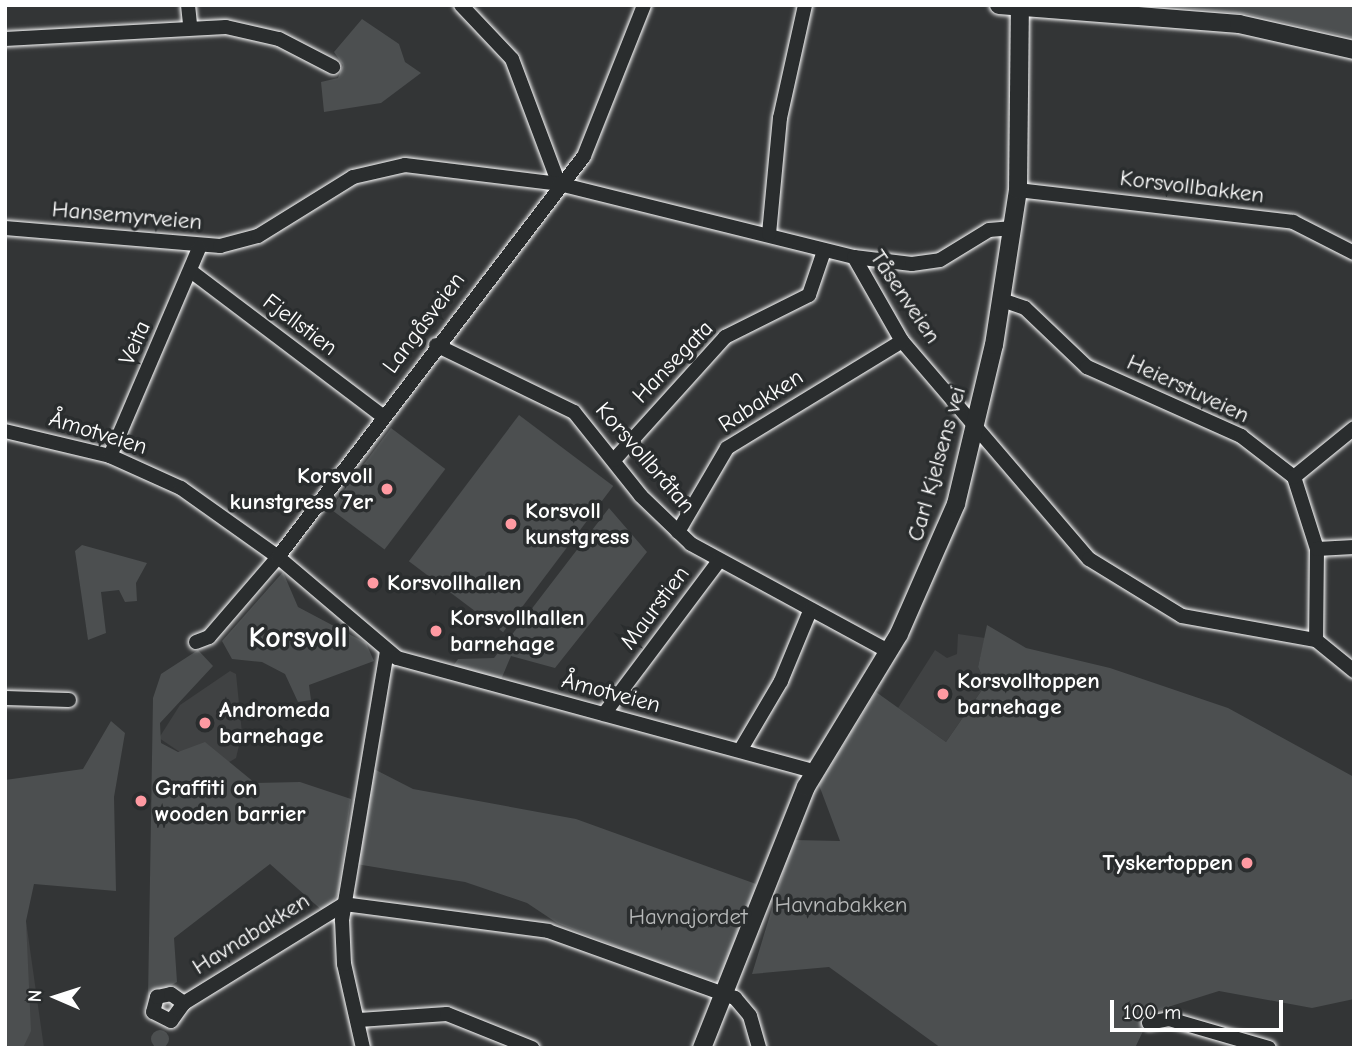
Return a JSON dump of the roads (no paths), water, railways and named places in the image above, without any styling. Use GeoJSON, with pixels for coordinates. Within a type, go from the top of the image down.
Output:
{"type":"FeatureCollection","features":[{"type":"Feature","properties":{"kind":"main road"},"geometry":{"type":"LineString","coordinates":[[999,5],[1239,24],[1354,50]]}},
{"type":"Feature","properties":{"kind":"main road","name":"Carl Kjelsens vei"},"geometry":{"type":"LineString","coordinates":[[702,1048],[727,994],[814,771],[888,651],[942,545],[977,427],[1013,228],[1018,190],[1020,8]]}},
{"type":"Feature","properties":{"kind":"street"},"geometry":{"type":"LineString","coordinates":[[188,5],[190,24]]}},
{"type":"Feature","properties":{"kind":"street"},"geometry":{"type":"LineString","coordinates":[[461,5],[512,59],[559,184]]}},
{"type":"Feature","properties":{"kind":"street","name":"Langåsveien"},"geometry":{"type":"LineString","coordinates":[[196,642],[209,637],[278,557],[381,415],[559,184],[584,156],[604,118],[644,5]]}},
{"type":"Feature","properties":{"kind":"street"},"geometry":{"type":"LineString","coordinates":[[769,234],[780,118],[805,5]]}},
{"type":"Feature","properties":{"kind":"street"},"geometry":{"type":"LineString","coordinates":[[5,39],[190,24],[279,38],[333,67]]}},
{"type":"Feature","properties":{"kind":"street","name":"Hansemyrveien"},"geometry":{"type":"LineString","coordinates":[[5,228],[199,248],[250,240],[353,177],[395,165],[559,184]]}},
{"type":"Feature","properties":{"kind":"street","name":"Tåsenveien"},"geometry":{"type":"LineString","coordinates":[[559,184],[603,200],[769,234],[854,257],[902,341],[1069,538],[1113,578],[1182,616],[1218,627],[1316,640]]}},
{"type":"Feature","properties":{"kind":"street","name":"Korsvollbakken"},"geometry":{"type":"LineString","coordinates":[[1018,190],[1293,222],[1354,253]]}},
{"type":"Feature","properties":{"kind":"street"},"geometry":{"type":"LineString","coordinates":[[854,257],[912,264],[940,260],[989,230],[1013,228]]}},
{"type":"Feature","properties":{"kind":"street","name":"Veita"},"geometry":{"type":"LineString","coordinates":[[110,456],[192,272],[199,248]]}},
{"type":"Feature","properties":{"kind":"street","name":"Hansegata"},"geometry":{"type":"LineString","coordinates":[[614,460],[725,337],[809,295],[824,251]]}},
{"type":"Feature","properties":{"kind":"street","name":"Fjellstien"},"geometry":{"type":"LineString","coordinates":[[192,272],[381,415]]}},
{"type":"Feature","properties":{"kind":"street","name":"Heierstuveien"},"geometry":{"type":"LineString","coordinates":[[1002,300],[1025,308],[1087,367],[1241,436],[1294,477]]}},
{"type":"Feature","properties":{"kind":"street","name":"Rabakken"},"geometry":{"type":"LineString","coordinates":[[678,532],[727,448],[902,341]]}},
{"type":"Feature","properties":{"kind":"street","name":"Korsvollbråtan"},"geometry":{"type":"LineString","coordinates":[[436,345],[574,412],[678,532],[718,562],[888,651]]}},
{"type":"Feature","properties":{"kind":"street"},"geometry":{"type":"LineString","coordinates":[[1354,428],[1294,477],[1317,549],[1316,640],[1354,671]]}},
{"type":"Feature","properties":{"kind":"street","name":"Åmotveien"},"geometry":{"type":"LineString","coordinates":[[5,431],[110,456],[188,492],[278,557],[387,652],[814,771]]}},
{"type":"Feature","properties":{"kind":"street"},"geometry":{"type":"LineString","coordinates":[[1317,549],[1354,547]]}},
{"type":"Feature","properties":{"kind":"street","name":"Maurstien"},"geometry":{"type":"LineString","coordinates":[[604,714],[718,562]]}},
{"type":"Feature","properties":{"kind":"street"},"geometry":{"type":"LineString","coordinates":[[741,749],[781,681],[810,611]]}},
{"type":"Feature","properties":{"kind":"street"},"geometry":{"type":"LineString","coordinates":[[363,1048],[342,949],[344,904],[387,652]]}},
{"type":"Feature","properties":{"kind":"street"},"geometry":{"type":"LineString","coordinates":[[5,698],[69,701]]}},
{"type":"Feature","properties":{"kind":"street","name":"Havnabakken"},"geometry":{"type":"LineString","coordinates":[[184,1003],[344,904],[548,932],[727,994],[750,1016],[759,1048]]}},
{"type":"Feature","properties":{"kind":"street"},"geometry":{"type":"LineString","coordinates":[[359,1020],[447,1014],[532,1048]]}},
{"type":"Feature","properties":{"kind":"street"},"geometry":{"type":"LineString","coordinates":[[1149,1023],[1169,1019],[1269,1048]]}},
{"type":"Feature","properties":{"kind":"place","name":"Korsvoll kunstgress 7er"},"geometry":{"type":"Point","coordinates":[387,489]}},
{"type":"Feature","properties":{"kind":"place","name":"Korsvoll kunstgress"},"geometry":{"type":"Point","coordinates":[511,524]}},
{"type":"Feature","properties":{"kind":"place","name":"Korsvollhallen"},"geometry":{"type":"Point","coordinates":[373,583]}},
{"type":"Feature","properties":{"kind":"place","name":"Korsvollhallen barnehage"},"geometry":{"type":"Point","coordinates":[436,631]}},
{"type":"Feature","properties":{"kind":"place","name":"Korsvolltoppen barnehage"},"geometry":{"type":"Point","coordinates":[943,694]}},
{"type":"Feature","properties":{"kind":"place","name":"Andromeda barnehage"},"geometry":{"type":"Point","coordinates":[205,723]}},
{"type":"Feature","properties":{"kind":"place","name":"Graffiti on wooden barrier"},"geometry":{"type":"Point","coordinates":[141,801]}},
{"type":"Feature","properties":{"kind":"place","name":"Tyskertoppen"},"geometry":{"type":"Point","coordinates":[1247,863]}},
{"type":"Feature","properties":{"kind":"district","name":"Korsvoll"},"geometry":{"type":"Point","coordinates":[298,638]}},
{"type":"Feature","properties":{"kind":"park label","name":"Havnajordet"},"geometry":{"type":"Point","coordinates":[688,917]}}]}
